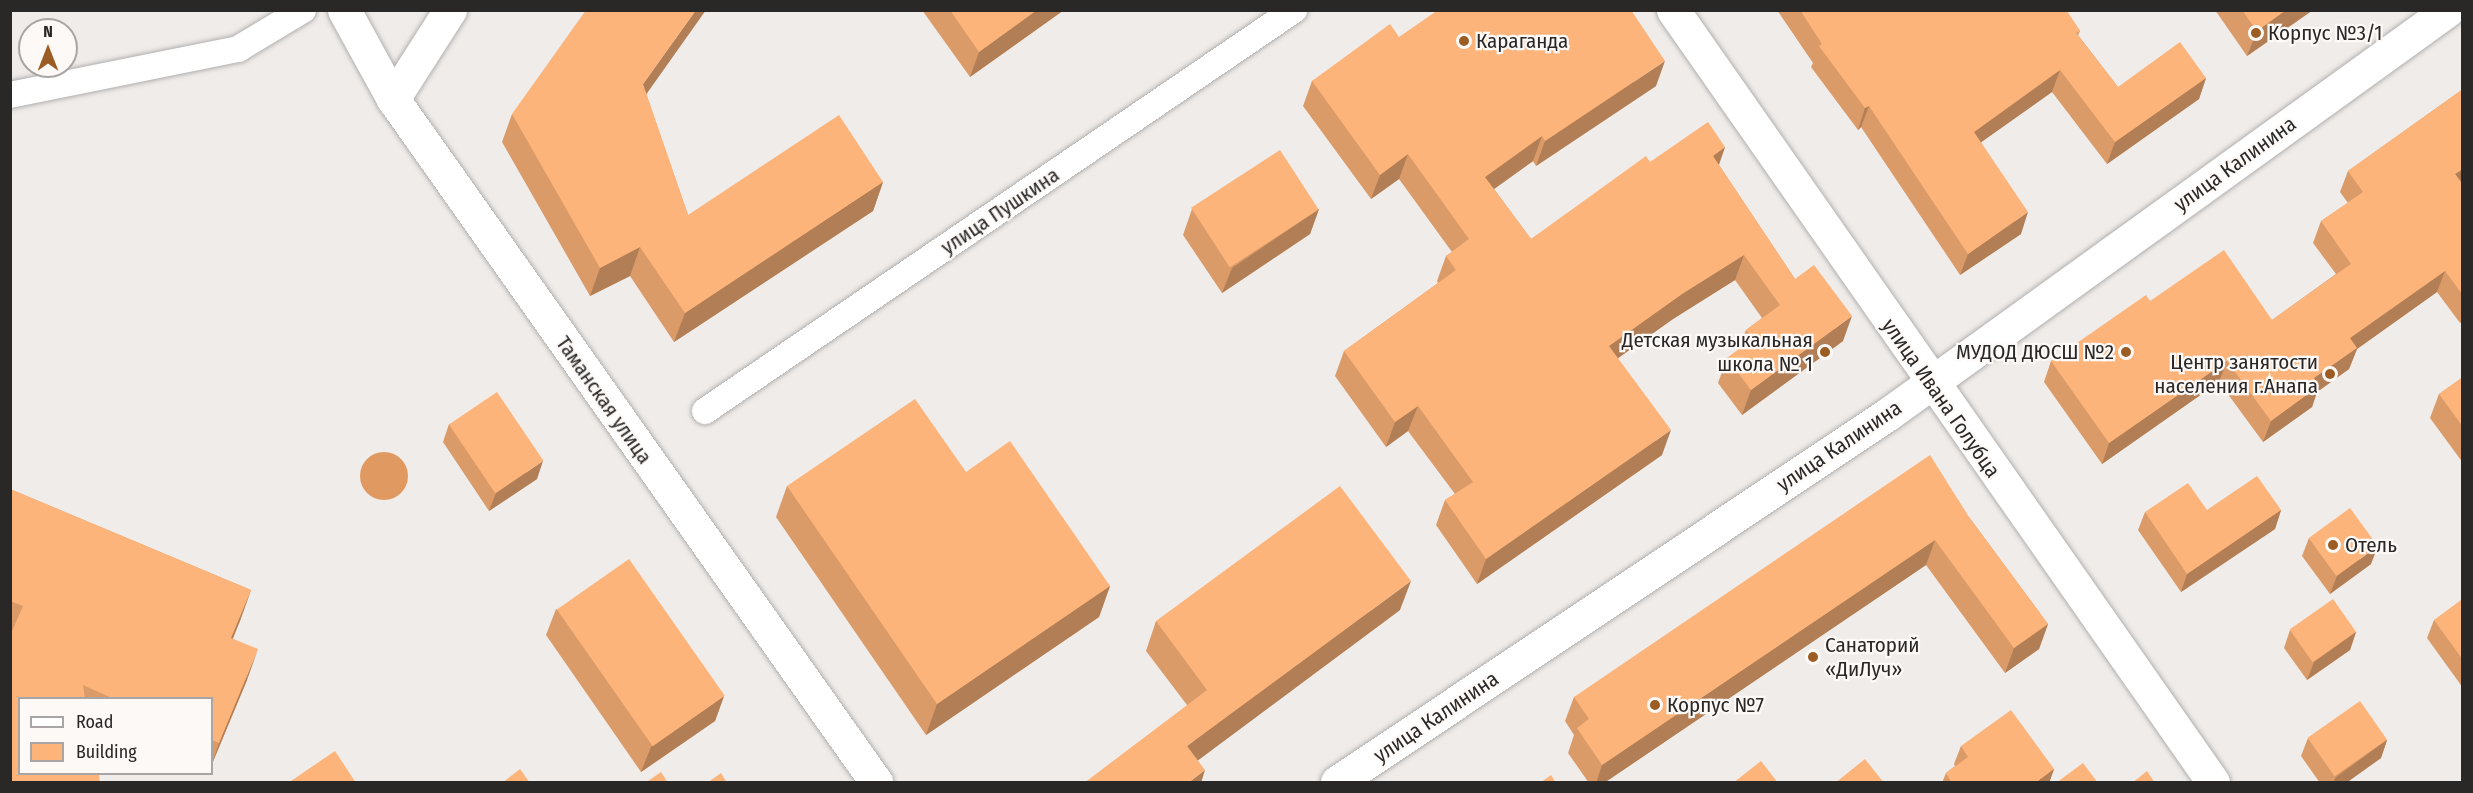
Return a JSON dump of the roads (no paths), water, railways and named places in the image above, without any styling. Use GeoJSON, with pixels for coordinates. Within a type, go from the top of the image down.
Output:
{"type":"FeatureCollection","features":[{"type":"Feature","properties":{"kind":"street"},"geometry":{"type":"LineString","coordinates":[[10,95],[238,49],[303,10]]}},
{"type":"Feature","properties":{"kind":"street","name":"Таманская улица"},"geometry":{"type":"LineString","coordinates":[[344,10],[393,99],[876,783]]}},
{"type":"Feature","properties":{"kind":"street"},"geometry":{"type":"LineString","coordinates":[[393,99],[450,10]]}},
{"type":"Feature","properties":{"kind":"street","name":"улица Пушкина"},"geometry":{"type":"LineString","coordinates":[[705,411],[1294,10]]}},
{"type":"Feature","properties":{"kind":"street","name":"улица Ивана Голубца"},"geometry":{"type":"LineString","coordinates":[[1673,10],[1931,384],[2213,783]]}},
{"type":"Feature","properties":{"kind":"street","name":"улица Калинина"},"geometry":{"type":"LineString","coordinates":[[1337,783],[1931,384],[2448,10]]}},
{"type":"Feature","properties":{"kind":"place","name":"Корпус №3/1"},"geometry":{"type":"Point","coordinates":[2256,33]}},
{"type":"Feature","properties":{"kind":"place","name":"Караганда"},"geometry":{"type":"Point","coordinates":[1464,41]}},
{"type":"Feature","properties":{"kind":"place","name":"Детская музыкальная школа № 1"},"geometry":{"type":"Point","coordinates":[1825,352]}},
{"type":"Feature","properties":{"kind":"place","name":"МУДОД ДЮСШ №2"},"geometry":{"type":"Point","coordinates":[2126,352]}},
{"type":"Feature","properties":{"kind":"place","name":"Центр занятости населения г.Анапа"},"geometry":{"type":"Point","coordinates":[2330,374]}},
{"type":"Feature","properties":{"kind":"place","name":"Отель"},"geometry":{"type":"Point","coordinates":[2333,545]}},
{"type":"Feature","properties":{"kind":"place","name":"Санаторий «ДиЛуч»"},"geometry":{"type":"Point","coordinates":[1813,657]}},
{"type":"Feature","properties":{"kind":"place","name":"Корпус №7"},"geometry":{"type":"Point","coordinates":[1655,705]}}]}
